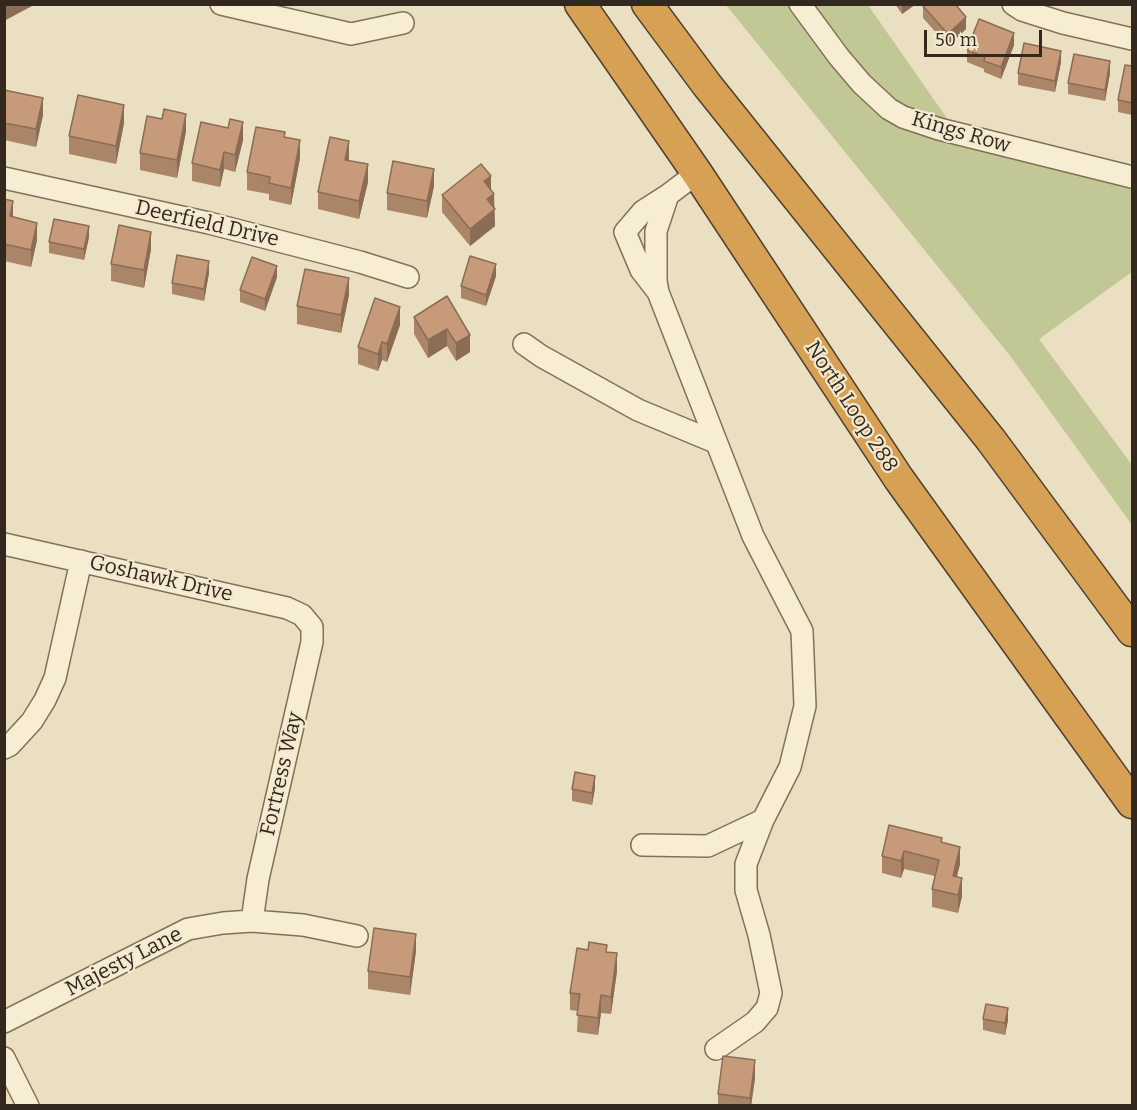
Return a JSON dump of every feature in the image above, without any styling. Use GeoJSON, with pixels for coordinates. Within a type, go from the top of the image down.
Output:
{"type":"FeatureCollection","features":[{"type":"Feature","properties":{"kind":"highway","name":"North Loop 288"},"geometry":{"type":"LineString","coordinates":[[580,4],[696,172],[899,479],[1132,803]]}},
{"type":"Feature","properties":{"kind":"highway"},"geometry":{"type":"LineString","coordinates":[[647,4],[707,85],[977,423],[1132,631]]}},
{"type":"Feature","properties":{"kind":"street"},"geometry":{"type":"LineString","coordinates":[[221,4],[351,34],[403,23]]}},
{"type":"Feature","properties":{"kind":"street","name":"Kings Row"},"geometry":{"type":"LineString","coordinates":[[800,4],[862,84],[889,109],[903,117],[939,129],[1132,177]]}},
{"type":"Feature","properties":{"kind":"street"},"geometry":{"type":"LineString","coordinates":[[1013,4],[1022,10],[1063,23],[1132,39]]}},
{"type":"Feature","properties":{"kind":"street"},"geometry":{"type":"LineString","coordinates":[[658,292],[641,270],[626,232],[643,211],[668,195],[696,172]]}},
{"type":"Feature","properties":{"kind":"street","name":"Deerfield Drive"},"geometry":{"type":"LineString","coordinates":[[4,178],[209,223],[360,262],[408,277]]}},
{"type":"Feature","properties":{"kind":"street"},"geometry":{"type":"LineString","coordinates":[[668,195],[656,231],[658,292],[753,536],[802,631],[805,705],[790,767],[763,820],[746,864],[746,890],[759,935],[771,993],[767,1008],[755,1022],[716,1049]]}},
{"type":"Feature","properties":{"kind":"street"},"geometry":{"type":"LineString","coordinates":[[524,344],[541,356],[638,410],[715,442]]}},
{"type":"Feature","properties":{"kind":"street","name":"Goshawk Drive"},"geometry":{"type":"LineString","coordinates":[[4,544],[287,608],[302,615],[312,627]]}},
{"type":"Feature","properties":{"kind":"street"},"geometry":{"type":"LineString","coordinates":[[4,748],[10,745],[32,721],[55,678],[81,561]]}},
{"type":"Feature","properties":{"kind":"street","name":"Fortress Way"},"geometry":{"type":"LineString","coordinates":[[252,921],[258,879],[312,642],[312,627]]}},
{"type":"Feature","properties":{"kind":"street"},"geometry":{"type":"LineString","coordinates":[[642,845],[708,846],[763,820]]}},
{"type":"Feature","properties":{"kind":"street","name":"Majesty Lane"},"geometry":{"type":"LineString","coordinates":[[4,1022],[188,929],[252,921],[303,925],[357,936]]}},
{"type":"Feature","properties":{"kind":"street"},"geometry":{"type":"LineString","coordinates":[[4,1058],[28,1106]]}},
{"type":"Feature","properties":{"kind":"green space"},"geometry":{"type":"Polygon","coordinates":[[[726,5],[868,5],[958,134],[1132,177],[1132,272],[1039,339],[1132,465],[1132,525],[1011,357],[726,5]]]}},
{"type":"Feature","properties":{"kind":"building"},"geometry":{"type":"Polygon","coordinates":[[[925,4],[955,4],[966,17],[948,34],[923,6],[925,4]]]}},
{"type":"Feature","properties":{"kind":"building"},"geometry":{"type":"Polygon","coordinates":[[[979,19],[1014,33],[1001,67],[984,61],[985,57],[967,50],[979,19]]]}},
{"type":"Feature","properties":{"kind":"building"},"geometry":{"type":"Polygon","coordinates":[[[1024,43],[1061,51],[1055,81],[1018,73],[1024,43]]]}},
{"type":"Feature","properties":{"kind":"building"},"geometry":{"type":"Polygon","coordinates":[[[1074,54],[1110,61],[1105,90],[1068,83],[1074,54]]]}},
{"type":"Feature","properties":{"kind":"building"},"geometry":{"type":"Polygon","coordinates":[[[1125,65],[1132,66],[1132,103],[1118,100],[1125,65]]]}},
{"type":"Feature","properties":{"kind":"building"},"geometry":{"type":"Polygon","coordinates":[[[4,90],[43,98],[36,129],[4,123],[4,90]]]}},
{"type":"Feature","properties":{"kind":"building"},"geometry":{"type":"Polygon","coordinates":[[[78,95],[124,105],[116,146],[69,136],[78,95]]]}},
{"type":"Feature","properties":{"kind":"building"},"geometry":{"type":"Polygon","coordinates":[[[164,109],[186,114],[177,160],[140,153],[147,116],[162,119],[164,109]]]}},
{"type":"Feature","properties":{"kind":"building"},"geometry":{"type":"Polygon","coordinates":[[[230,119],[243,122],[235,155],[224,152],[220,170],[192,163],[201,122],[228,128],[230,119]]]}},
{"type":"Feature","properties":{"kind":"building"},"geometry":{"type":"Polygon","coordinates":[[[256,127],[285,132],[284,137],[300,140],[291,188],[269,183],[270,177],[247,172],[256,127]]]}},
{"type":"Feature","properties":{"kind":"building"},"geometry":{"type":"Polygon","coordinates":[[[330,137],[349,141],[345,160],[368,164],[359,201],[318,192],[330,137]]]}},
{"type":"Feature","properties":{"kind":"building"},"geometry":{"type":"Polygon","coordinates":[[[393,161],[434,169],[427,201],[387,193],[393,161]]]}},
{"type":"Feature","properties":{"kind":"building"},"geometry":{"type":"Polygon","coordinates":[[[481,164],[491,176],[484,181],[494,194],[487,199],[495,209],[470,229],[442,195],[481,164]]]}},
{"type":"Feature","properties":{"kind":"building"},"geometry":{"type":"Polygon","coordinates":[[[4,199],[13,201],[10,216],[37,223],[31,250],[4,244],[4,199]]]}},
{"type":"Feature","properties":{"kind":"building"},"geometry":{"type":"Polygon","coordinates":[[[54,219],[89,226],[84,249],[49,242],[54,219]]]}},
{"type":"Feature","properties":{"kind":"building"},"geometry":{"type":"Polygon","coordinates":[[[119,225],[151,232],[144,270],[111,264],[119,225]]]}},
{"type":"Feature","properties":{"kind":"building"},"geometry":{"type":"Polygon","coordinates":[[[177,255],[209,261],[204,289],[172,283],[177,255]]]}},
{"type":"Feature","properties":{"kind":"building"},"geometry":{"type":"Polygon","coordinates":[[[470,256],[496,264],[486,295],[461,286],[470,256]]]}},
{"type":"Feature","properties":{"kind":"building"},"geometry":{"type":"Polygon","coordinates":[[[252,257],[277,266],[265,299],[240,290],[252,257]]]}},
{"type":"Feature","properties":{"kind":"building"},"geometry":{"type":"Polygon","coordinates":[[[305,269],[349,278],[341,315],[297,306],[305,269]]]}},
{"type":"Feature","properties":{"kind":"building"},"geometry":{"type":"Polygon","coordinates":[[[447,296],[470,335],[456,343],[447,329],[428,340],[414,317],[447,296]]]}},
{"type":"Feature","properties":{"kind":"building"},"geometry":{"type":"Polygon","coordinates":[[[375,298],[400,307],[387,344],[382,342],[378,354],[358,347],[375,298]]]}},
{"type":"Feature","properties":{"kind":"building"},"geometry":{"type":"Polygon","coordinates":[[[575,772],[595,776],[592,793],[572,789],[575,772]]]}},
{"type":"Feature","properties":{"kind":"building"},"geometry":{"type":"Polygon","coordinates":[[[889,825],[942,838],[941,842],[960,847],[953,876],[962,878],[958,895],[932,889],[939,860],[904,851],[901,861],[882,856],[889,825]]]}},
{"type":"Feature","properties":{"kind":"building"},"geometry":{"type":"Polygon","coordinates":[[[374,928],[416,934],[410,977],[368,971],[374,928]]]}},
{"type":"Feature","properties":{"kind":"building"},"geometry":{"type":"Polygon","coordinates":[[[589,942],[607,945],[606,952],[617,953],[611,997],[601,995],[598,1018],[577,1015],[580,994],[570,993],[577,948],[588,950],[589,942]]]}},
{"type":"Feature","properties":{"kind":"building"},"geometry":{"type":"Polygon","coordinates":[[[986,1004],[1008,1008],[1005,1023],[983,1019],[986,1004]]]}},
{"type":"Feature","properties":{"kind":"building"},"geometry":{"type":"Polygon","coordinates":[[[723,1056],[755,1060],[750,1098],[718,1094],[723,1056]]]}}]}
